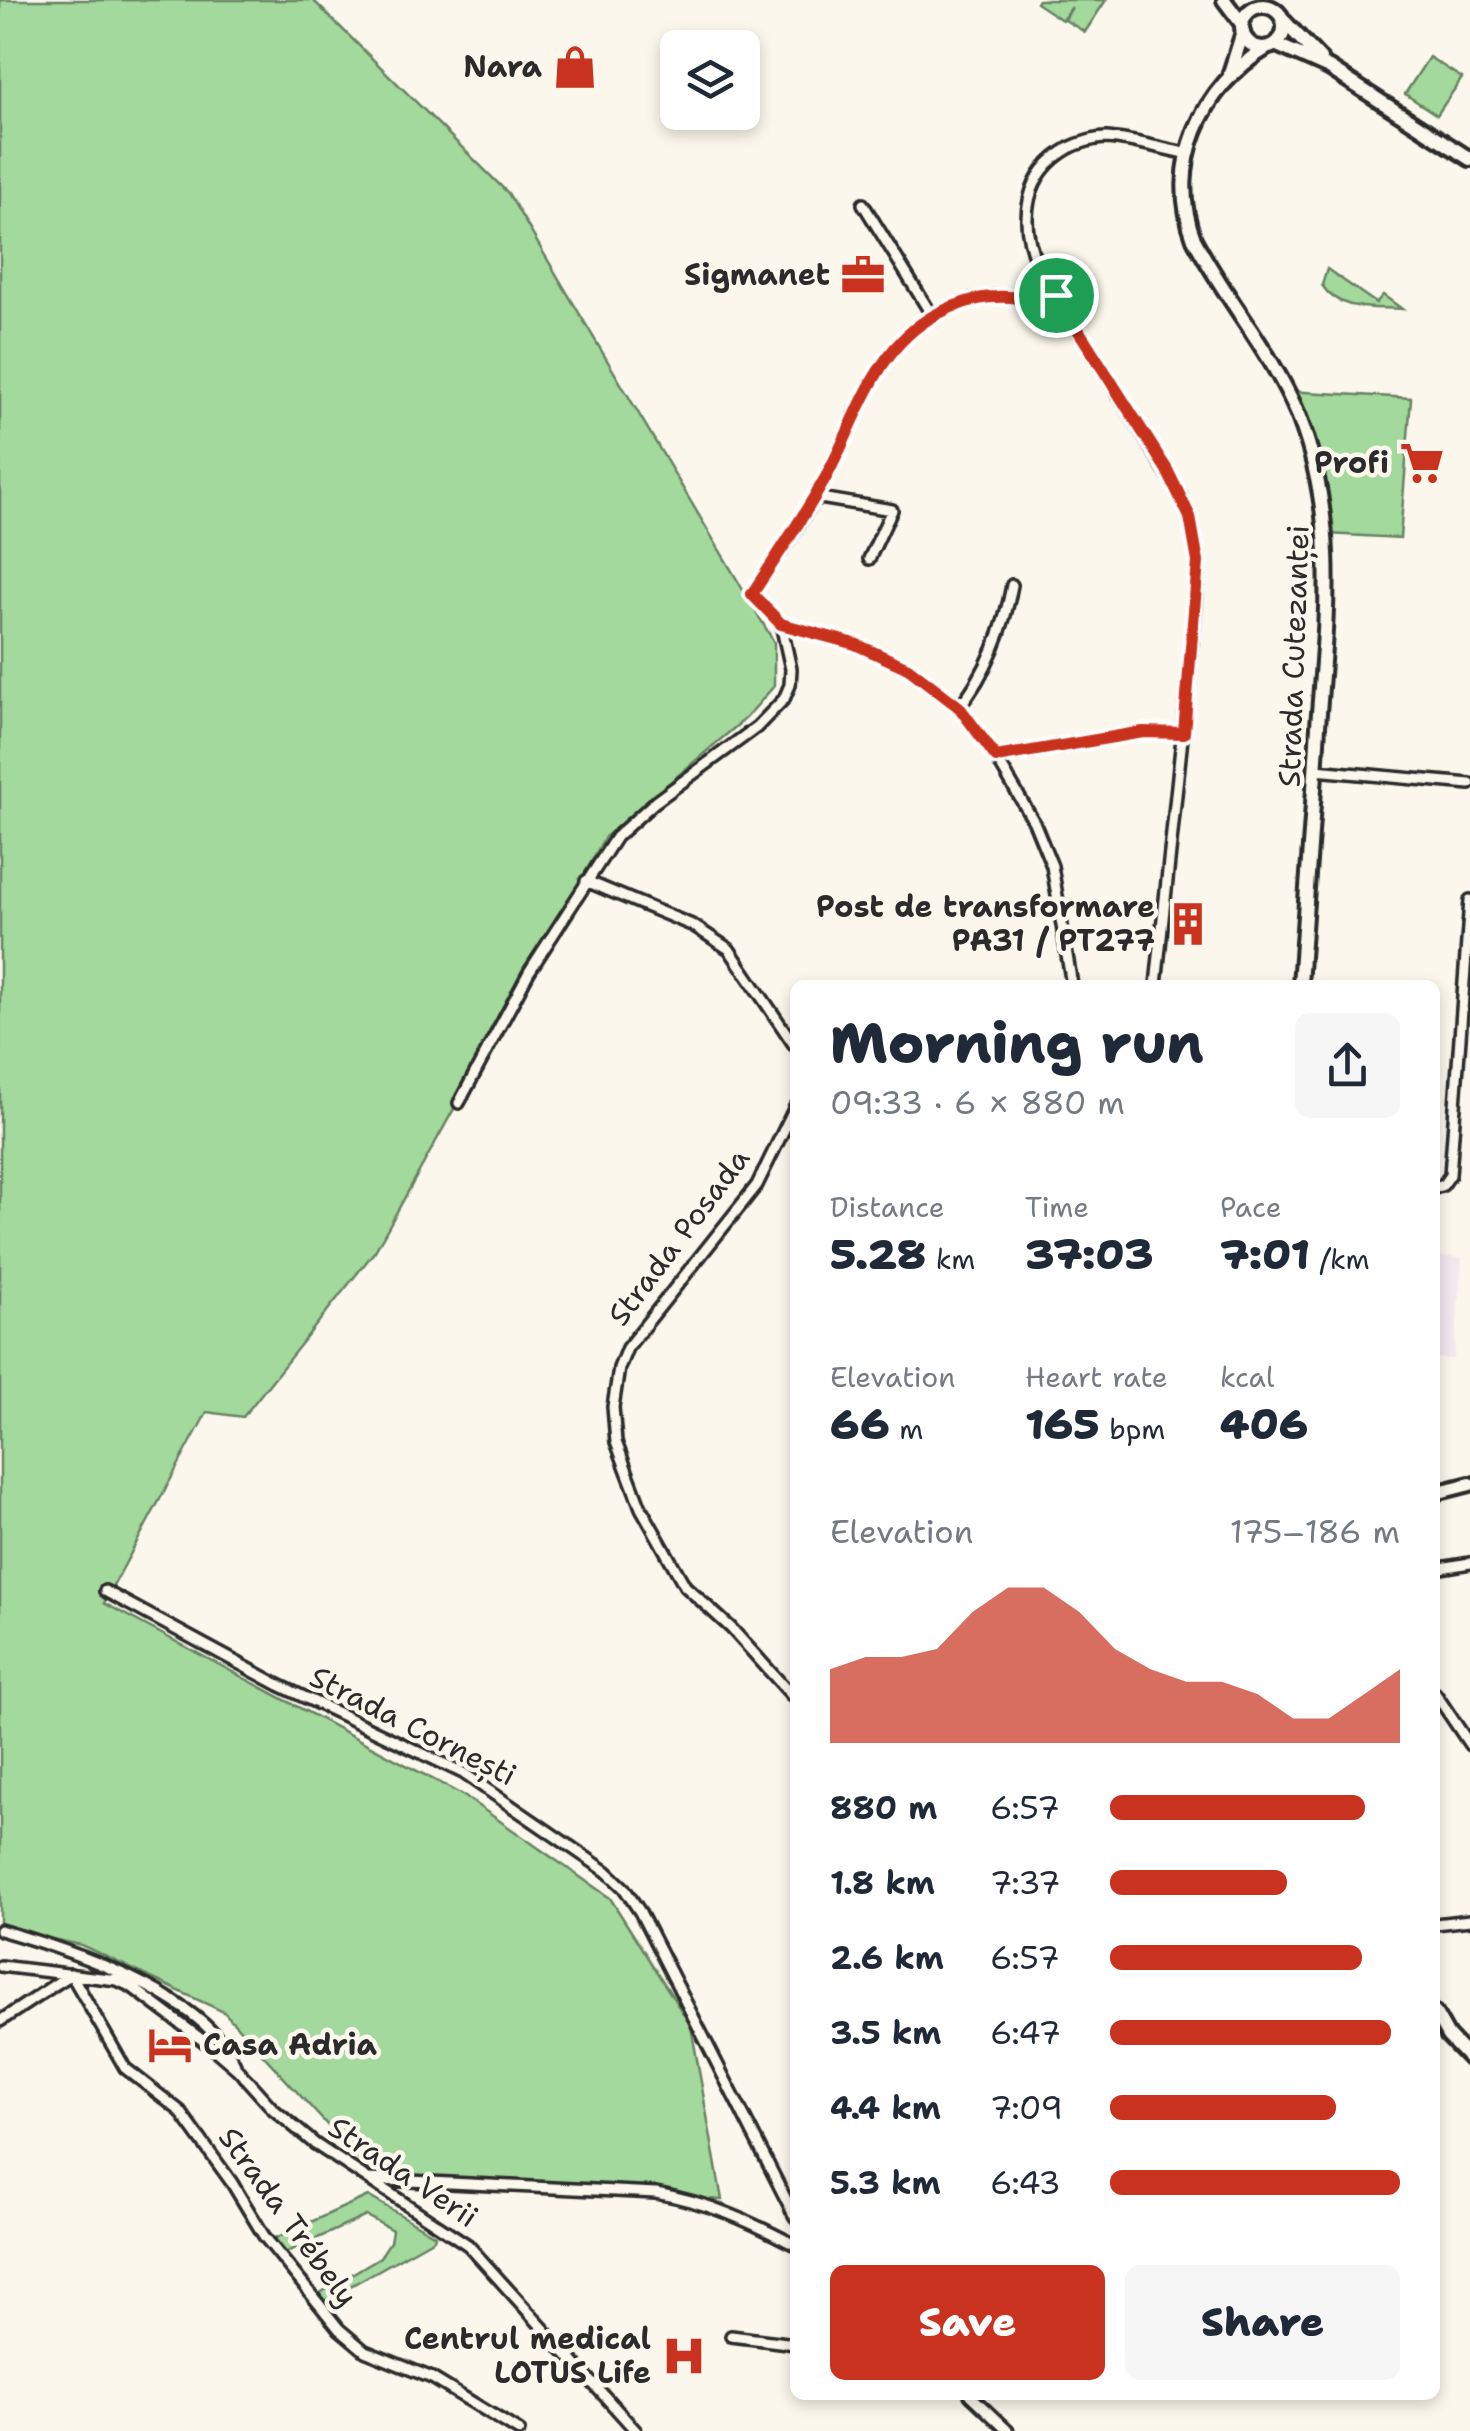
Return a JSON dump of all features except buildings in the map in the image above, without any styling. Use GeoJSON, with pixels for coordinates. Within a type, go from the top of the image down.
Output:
{"type":"FeatureCollection","features":[{"type":"Feature","properties":{"kind":"street"},"geometry":{"type":"LineString","coordinates":[[1224,0],[1252,44],[1271,45],[1329,68],[1470,159]]}},
{"type":"Feature","properties":{"kind":"street"},"geometry":{"type":"LineString","coordinates":[[1246,0],[1270,7],[1329,68]]}},
{"type":"Feature","properties":{"kind":"street"},"geometry":{"type":"LineString","coordinates":[[1242,28],[1249,11],[1262,6]]}},
{"type":"Feature","properties":{"kind":"street"},"geometry":{"type":"LineString","coordinates":[[1271,45],[1282,33],[1282,18]]}},
{"type":"Feature","properties":{"kind":"street","name":"Strada Cutezanței"},"geometry":{"type":"LineString","coordinates":[[1230,75],[1242,28]]}},
{"type":"Feature","properties":{"kind":"street","name":"Strada Cutezanței"},"geometry":{"type":"LineString","coordinates":[[1271,45],[1248,58],[1230,75],[1200,119],[1185,153],[1185,201],[1193,237],[1289,396],[1316,471],[1328,534],[1300,980]]}},
{"type":"Feature","properties":{"kind":"street"},"geometry":{"type":"LineString","coordinates":[[1156,980],[1184,733],[1198,562],[1190,517],[1167,470],[1056,295],[1028,244],[1025,220],[1030,191],[1040,171],[1076,145],[1104,138],[1185,153]]}},
{"type":"Feature","properties":{"kind":"street"},"geometry":{"type":"LineString","coordinates":[[863,204],[932,316]]}},
{"type":"Feature","properties":{"kind":"street"},"geometry":{"type":"LineString","coordinates":[[1056,295],[1043,301],[996,296],[978,299],[932,316],[906,336],[877,372],[814,497],[752,594],[781,624],[855,644],[908,668],[959,707],[996,757],[1034,822],[1052,866],[1071,980]]}},
{"type":"Feature","properties":{"kind":"street"},"geometry":{"type":"LineString","coordinates":[[814,497],[892,510],[869,559]]}},
{"type":"Feature","properties":{"kind":"street"},"geometry":{"type":"LineString","coordinates":[[959,707],[980,676],[1000,630],[1012,585]]}},
{"type":"Feature","properties":{"kind":"street"},"geometry":{"type":"LineString","coordinates":[[459,1103],[529,972],[616,837],[757,727],[784,698],[791,669],[781,624]]}},
{"type":"Feature","properties":{"kind":"street"},"geometry":{"type":"LineString","coordinates":[[996,757],[1143,732],[1184,733]]}},
{"type":"Feature","properties":{"kind":"street"},"geometry":{"type":"LineString","coordinates":[[1315,770],[1470,784]]}},
{"type":"Feature","properties":{"kind":"street"},"geometry":{"type":"LineString","coordinates":[[586,882],[694,926],[729,949],[790,1039]]}},
{"type":"Feature","properties":{"kind":"street"},"geometry":{"type":"LineString","coordinates":[[1440,1187],[1450,1175],[1470,900]]}},
{"type":"Feature","properties":{"kind":"street","name":"Strada Posada"},"geometry":{"type":"LineString","coordinates":[[790,1117],[757,1185],[627,1348],[619,1368],[613,1407],[616,1442],[642,1508],[685,1586],[731,1628],[790,1693]]}},
{"type":"Feature","properties":{"kind":"street"},"geometry":{"type":"LineString","coordinates":[[1440,1492],[1470,1484]]}},
{"type":"Feature","properties":{"kind":"street"},"geometry":{"type":"LineString","coordinates":[[1440,1568],[1470,1563]]}},
{"type":"Feature","properties":{"kind":"street","name":"Strada Cornești"},"geometry":{"type":"LineString","coordinates":[[105,1591],[279,1685],[464,1774],[606,1871],[624,1888],[640,1912],[790,2208]]}},
{"type":"Feature","properties":{"kind":"street"},"geometry":{"type":"LineString","coordinates":[[1440,1700],[1470,1745]]}},
{"type":"Feature","properties":{"kind":"street"},"geometry":{"type":"LineString","coordinates":[[1440,1923],[1470,1920]]}},
{"type":"Feature","properties":{"kind":"street"},"geometry":{"type":"LineString","coordinates":[[0,1930],[125,1974],[208,2027],[227,2046],[238,2070]]}},
{"type":"Feature","properties":{"kind":"street"},"geometry":{"type":"LineString","coordinates":[[0,1966],[71,1974]]}},
{"type":"Feature","properties":{"kind":"street"},"geometry":{"type":"LineString","coordinates":[[0,2021],[71,1974]]}},
{"type":"Feature","properties":{"kind":"street","name":"Strada Verii"},"geometry":{"type":"LineString","coordinates":[[71,1974],[117,1980],[132,1987],[238,2070],[274,2109],[315,2144],[468,2245],[636,2431]]}},
{"type":"Feature","properties":{"kind":"street","name":"Strada Trébely"},"geometry":{"type":"LineString","coordinates":[[71,1974],[125,2068],[180,2111],[232,2183],[264,2236],[339,2329],[364,2352],[432,2378],[519,2431]]}},
{"type":"Feature","properties":{"kind":"street"},"geometry":{"type":"LineString","coordinates":[[1440,2022],[1448,2036]]}},
{"type":"Feature","properties":{"kind":"street"},"geometry":{"type":"LineString","coordinates":[[1440,2030],[1470,2058]]}},
{"type":"Feature","properties":{"kind":"street"},"geometry":{"type":"LineString","coordinates":[[366,2179],[656,2194],[698,2200],[790,2242]]}},
{"type":"Feature","properties":{"kind":"street"},"geometry":{"type":"LineString","coordinates":[[732,2336],[790,2343]]}},
{"type":"Feature","properties":{"kind":"street"},"geometry":{"type":"LineString","coordinates":[[975,2400],[1008,2431]]}},
{"type":"Feature","properties":{"kind":"shaded area"},"geometry":{"type":"Polygon","coordinates":[[[1440,1256],[1462,1258],[1454,1359],[1440,1358],[1440,1256]]]}},
{"type":"Feature","properties":{"kind":"green space"},"geometry":{"type":"Polygon","coordinates":[[[0,0],[313,0],[508,193],[774,642],[774,686],[746,718],[605,837],[375,1251],[243,1417],[207,1412],[104,1603],[464,1796],[610,1898],[691,2026],[722,2200],[373,2175],[224,2012],[81,1945],[0,1928],[0,0]]]}},
{"type":"Feature","properties":{"kind":"green space"},"geometry":{"type":"Polygon","coordinates":[[[1106,0],[1085,32],[1065,20],[1072,7],[1062,20],[1036,3],[1106,0]]]}},
{"type":"Feature","properties":{"kind":"green space"},"geometry":{"type":"Polygon","coordinates":[[[1429,57],[1462,78],[1437,115],[1405,94],[1429,57]]]}},
{"type":"Feature","properties":{"kind":"green space"},"geometry":{"type":"Polygon","coordinates":[[[1327,269],[1376,303],[1383,295],[1402,309],[1358,306],[1337,300],[1322,285],[1327,269]]]}},
{"type":"Feature","properties":{"kind":"green space"},"geometry":{"type":"Polygon","coordinates":[[[1287,391],[1411,398],[1400,538],[1327,534],[1287,391]]]}},
{"type":"Feature","properties":{"kind":"green space"},"geometry":{"type":"Polygon","coordinates":[[[368,2196],[435,2235],[434,2239],[322,2302],[320,2293],[380,2257],[390,2242],[392,2230],[366,2216],[285,2253],[269,2241],[368,2196]]]}},
{"type":"Feature","properties":{"kind":"place","name":"Nara"},"geometry":{"type":"Point","coordinates":[575,67]}},
{"type":"Feature","properties":{"kind":"place","name":"Sigmanet"},"geometry":{"type":"Point","coordinates":[863,275]}},
{"type":"Feature","properties":{"kind":"place","name":"Profi"},"geometry":{"type":"Point","coordinates":[1422,463]}},
{"type":"Feature","properties":{"kind":"place","name":"Post de transformare PA31 / PT277"},"geometry":{"type":"Point","coordinates":[1188,924]}},
{"type":"Feature","properties":{"kind":"place","name":"Casa Adria"},"geometry":{"type":"Point","coordinates":[170,2045]}},
{"type":"Feature","properties":{"kind":"place","name":"Centrul medical LOTUS Life"},"geometry":{"type":"Point","coordinates":[684,2356]}},
{"type":"Feature","properties":{"kind":"route"},"geometry":{"type":"LineString","coordinates":[[1056,295],[1167,470],[1190,517],[1198,562],[1184,733],[1143,732],[996,757],[959,707],[908,668],[855,644],[781,624],[752,594],[802,521],[865,392],[906,336],[938,313],[978,299],[996,296],[1043,301],[1056,295]]}}]}
